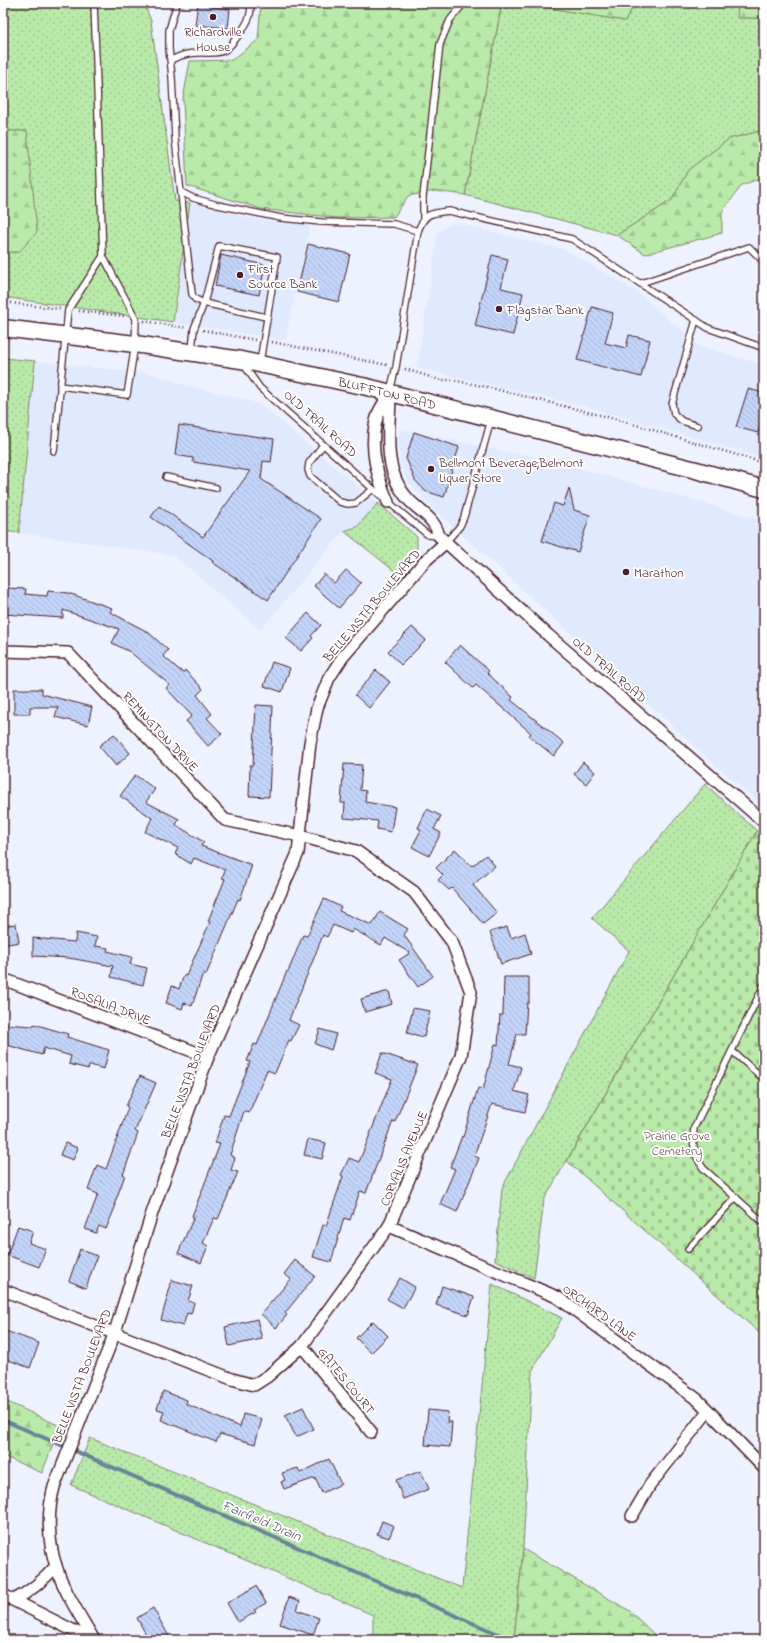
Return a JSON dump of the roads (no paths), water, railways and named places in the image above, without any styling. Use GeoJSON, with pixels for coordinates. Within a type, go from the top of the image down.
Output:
{"type":"FeatureCollection","features":[{"type":"Feature","properties":{"kind":"main road","name":"BLUFFTON ROAD"},"geometry":{"type":"LineString","coordinates":[[3,328],[135,344],[260,364],[390,392],[696,470],[764,490]]}},
{"type":"Feature","properties":{"kind":"street","name":"OLD TRAIL ROAD"},"geometry":{"type":"LineString","coordinates":[[388,502],[380,485],[374,458],[373,436],[378,414],[390,392]]}},
{"type":"Feature","properties":{"kind":"street","name":"OLD TRAIL ROAD"},"geometry":{"type":"LineString","coordinates":[[390,392],[388,442],[389,460],[396,480],[407,498],[436,526],[442,539],[548,635],[764,822]]}},
{"type":"Feature","properties":{"kind":"street","name":"BELLE VISTA BOULEVARD"},"geometry":{"type":"LineString","coordinates":[[93,1640],[72,1601],[56,1566],[49,1518],[51,1497],[54,1487],[114,1334],[152,1213],[208,1057],[298,853],[312,736],[317,708],[329,678],[342,658],[442,539]]}},
{"type":"Feature","properties":{"kind":"street","name":"REMINGTON DRIVE"},"geometry":{"type":"LineString","coordinates":[[3,651],[68,653],[225,820],[300,836]]}},
{"type":"Feature","properties":{"kind":"street","name":"CORVALIS AVENUE"},"geometry":{"type":"LineString","coordinates":[[114,1334],[232,1379],[254,1385],[268,1376],[302,1346],[389,1226],[461,1056],[471,992],[452,942],[414,892],[356,851],[300,836]]}},
{"type":"Feature","properties":{"kind":"street","name":"ROSALIA DRIVE"},"geometry":{"type":"LineString","coordinates":[[3,979],[208,1057]]}},
{"type":"Feature","properties":{"kind":"street","name":"ORCHARD LANE"},"geometry":{"type":"LineString","coordinates":[[389,1226],[557,1296],[698,1400],[764,1468]]}},
{"type":"Feature","properties":{"kind":"street"},"geometry":{"type":"LineString","coordinates":[[3,1290],[114,1334]]}},
{"type":"Feature","properties":{"kind":"street","name":"GATES COURT"},"geometry":{"type":"LineString","coordinates":[[302,1346],[371,1432]]}},
{"type":"Feature","properties":{"kind":"street"},"geometry":{"type":"LineString","coordinates":[[632,1516],[650,1485],[708,1411]]}},
{"type":"Feature","properties":{"kind":"street"},"geometry":{"type":"LineString","coordinates":[[14,1600],[30,1591],[44,1580],[56,1566]]}},
{"type":"Feature","properties":{"kind":"street"},"geometry":{"type":"LineString","coordinates":[[3,1594],[93,1640]]}},
{"type":"Feature","properties":{"kind":"lane"},"geometry":{"type":"LineString","coordinates":[[60,386],[127,395],[135,344],[136,319],[103,256],[94,3]]}},
{"type":"Feature","properties":{"kind":"lane"},"geometry":{"type":"LineString","coordinates":[[177,3],[169,30],[170,60],[175,138],[192,294],[195,299],[204,303],[266,317]]}},
{"type":"Feature","properties":{"kind":"lane"},"geometry":{"type":"LineString","coordinates":[[170,60],[182,55],[210,53],[224,50],[238,37],[249,20],[251,9],[250,3]]}},
{"type":"Feature","properties":{"kind":"lane"},"geometry":{"type":"LineString","coordinates":[[390,392],[396,367],[418,231],[423,219],[423,197],[440,44],[450,20],[464,3]]}},
{"type":"Feature","properties":{"kind":"lane"},"geometry":{"type":"LineString","coordinates":[[181,192],[193,198],[218,205],[281,218],[321,222],[394,224],[418,231]]}},
{"type":"Feature","properties":{"kind":"lane"},"geometry":{"type":"LineString","coordinates":[[423,219],[433,213],[449,211],[572,239],[708,328],[764,348]]}},
{"type":"Feature","properties":{"kind":"lane"},"geometry":{"type":"LineString","coordinates":[[192,352],[194,329],[204,303],[219,246],[277,257],[266,317],[260,364]]}},
{"type":"Feature","properties":{"kind":"lane"},"geometry":{"type":"LineString","coordinates":[[642,284],[749,247],[764,262]]}},
{"type":"Feature","properties":{"kind":"lane"},"geometry":{"type":"LineString","coordinates":[[54,451],[64,336],[68,310],[103,256]]}},
{"type":"Feature","properties":{"kind":"lane"},"geometry":{"type":"LineString","coordinates":[[696,320],[672,404],[674,414],[678,418],[682,421],[698,426]]}},
{"type":"Feature","properties":{"kind":"lane","name":"OLD TRAIL ROAD"},"geometry":{"type":"LineString","coordinates":[[241,360],[260,388],[323,445],[428,535],[442,539]]}},
{"type":"Feature","properties":{"kind":"lane"},"geometry":{"type":"LineString","coordinates":[[442,539],[460,526],[464,517],[492,418]]}},
{"type":"Feature","properties":{"kind":"lane"},"geometry":{"type":"LineString","coordinates":[[323,445],[309,462],[308,470],[310,476],[340,502],[348,504],[356,503],[373,489]]}},
{"type":"Feature","properties":{"kind":"lane"},"geometry":{"type":"LineString","coordinates":[[166,478],[216,488]]}},
{"type":"Feature","properties":{"kind":"lane"},"geometry":{"type":"LineString","coordinates":[[764,985],[694,1128],[693,1139],[693,1148],[696,1157],[703,1168],[764,1223]]}},
{"type":"Feature","properties":{"kind":"lane"},"geometry":{"type":"LineString","coordinates":[[732,1051],[764,1079]]}},
{"type":"Feature","properties":{"kind":"lane"},"geometry":{"type":"LineString","coordinates":[[688,1249],[736,1197]]}},
{"type":"Feature","properties":{"kind":"waterway","name":"Fairfield Drain"},"geometry":{"type":"LineString","coordinates":[[3,1420],[512,1640]]}},
{"type":"Feature","properties":{"kind":"place","name":"Richardville House"},"geometry":{"type":"Point","coordinates":[213,17]}},
{"type":"Feature","properties":{"kind":"place","name":"First Source Bank"},"geometry":{"type":"Point","coordinates":[240,275]}},
{"type":"Feature","properties":{"kind":"place","name":"Flagstar Bank"},"geometry":{"type":"Point","coordinates":[499,309]}},
{"type":"Feature","properties":{"kind":"place","name":"Bellmont Beverage;Belmont Liquer Store"},"geometry":{"type":"Point","coordinates":[431,469]}},
{"type":"Feature","properties":{"kind":"place","name":"Marathon"},"geometry":{"type":"Point","coordinates":[626,572]}},
{"type":"Feature","properties":{"kind":"park label","name":"Prairie Grove Cemetery"},"geometry":{"type":"Point","coordinates":[677,1142]}}]}
